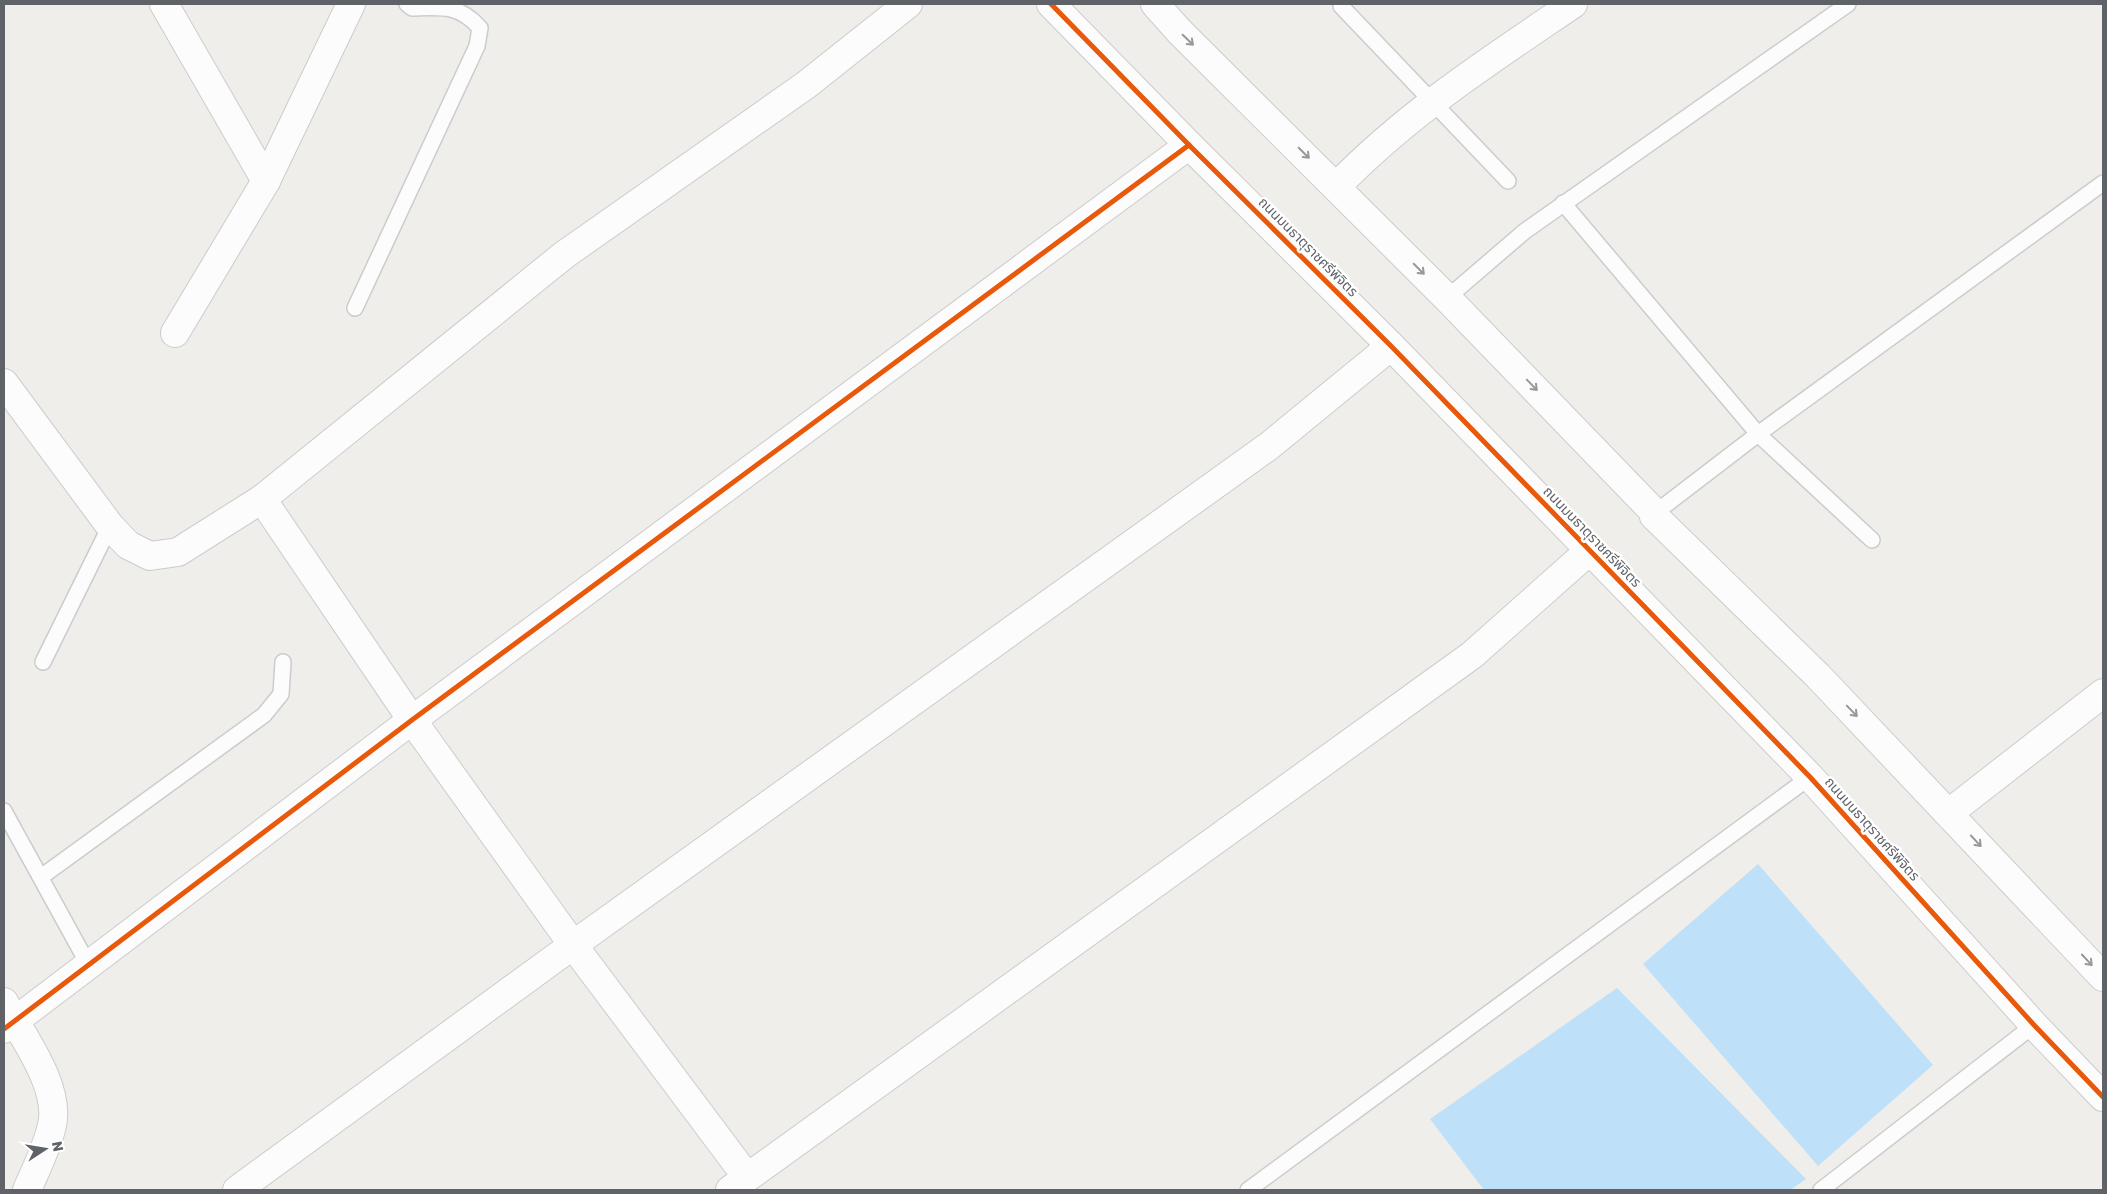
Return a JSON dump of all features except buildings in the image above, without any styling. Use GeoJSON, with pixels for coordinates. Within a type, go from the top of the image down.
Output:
{"type":"FeatureCollection","features":[{"type":"Feature","properties":{"kind":"street"},"geometry":{"type":"LineString","coordinates":[[164,4],[266,181]]}},
{"type":"Feature","properties":{"kind":"street"},"geometry":{"type":"LineString","coordinates":[[4,383],[110,526],[128,545],[150,556],[178,552],[262,499],[564,255],[806,85],[908,4]]}},
{"type":"Feature","properties":{"kind":"street","name":"ถนนมนธาตุราชศรีพิจิตร"},"geometry":{"type":"LineString","coordinates":[[1051,4],[1189,145],[1391,346],[1810,777],[2034,1025],[2103,1097]]}},
{"type":"Feature","properties":{"kind":"street"},"geometry":{"type":"LineString","coordinates":[[1155,4],[1179,31],[1337,186],[1447,298],[1655,513],[1654,516],[1818,676],[1950,813],[2103,977]]}},
{"type":"Feature","properties":{"kind":"street"},"geometry":{"type":"LineString","coordinates":[[1337,186],[1372,150],[1432,101],[1573,4]]}},
{"type":"Feature","properties":{"kind":"street"},"geometry":{"type":"LineString","coordinates":[[175,333],[266,181],[344,9]]}},
{"type":"Feature","properties":{"kind":"street"},"geometry":{"type":"LineString","coordinates":[[27,1190],[53,1124],[50,1089],[34,1054],[7,1017],[88,964],[412,720],[1189,145]]}},
{"type":"Feature","properties":{"kind":"street"},"geometry":{"type":"LineString","coordinates":[[237,1190],[573,945],[1269,446],[1391,346]]}},
{"type":"Feature","properties":{"kind":"street"},"geometry":{"type":"LineString","coordinates":[[262,499],[412,720],[573,945],[738,1184],[1472,655],[1589,551]]}},
{"type":"Feature","properties":{"kind":"street"},"geometry":{"type":"LineString","coordinates":[[1950,813],[2103,693]]}},
{"type":"Feature","properties":{"kind":"lane"},"geometry":{"type":"LineString","coordinates":[[356,308],[477,46],[480,28],[469,16],[446,7],[412,8],[407,4]]}},
{"type":"Feature","properties":{"kind":"lane"},"geometry":{"type":"LineString","coordinates":[[1447,298],[1525,231],[1563,203],[1848,4]]}},
{"type":"Feature","properties":{"kind":"lane"},"geometry":{"type":"LineString","coordinates":[[1341,6],[1508,180]]}},
{"type":"Feature","properties":{"kind":"lane"},"geometry":{"type":"LineString","coordinates":[[1655,513],[1758,434],[2103,183]]}},
{"type":"Feature","properties":{"kind":"lane"},"geometry":{"type":"LineString","coordinates":[[1563,203],[1758,434],[1872,540]]}},
{"type":"Feature","properties":{"kind":"lane"},"geometry":{"type":"LineString","coordinates":[[43,662],[110,526]]}},
{"type":"Feature","properties":{"kind":"lane"},"geometry":{"type":"LineString","coordinates":[[41,877],[264,715],[281,694],[283,662]]}},
{"type":"Feature","properties":{"kind":"lane"},"geometry":{"type":"LineString","coordinates":[[1248,1190],[1810,777]]}},
{"type":"Feature","properties":{"kind":"lane"},"geometry":{"type":"LineString","coordinates":[[4,811],[88,964]]}},
{"type":"Feature","properties":{"kind":"lane"},"geometry":{"type":"LineString","coordinates":[[1821,1190],[2034,1025]]}},
{"type":"Feature","properties":{"kind":"water"},"geometry":{"type":"Polygon","coordinates":[[[1758,864],[1933,1065],[1818,1166],[1643,964],[1758,864]]]}},
{"type":"Feature","properties":{"kind":"water"},"geometry":{"type":"Polygon","coordinates":[[[1617,988],[1806,1179],[1790,1190],[1484,1190],[1430,1119],[1617,988]]]}},
{"type":"Feature","properties":{"kind":"cycle path"},"geometry":{"type":"LineString","coordinates":[[1051,4],[1189,145],[1391,346],[1810,777],[2034,1025],[2103,1097]]}},
{"type":"Feature","properties":{"kind":"cycle path"},"geometry":{"type":"LineString","coordinates":[[4,1029],[412,720],[1189,145]]}}]}
